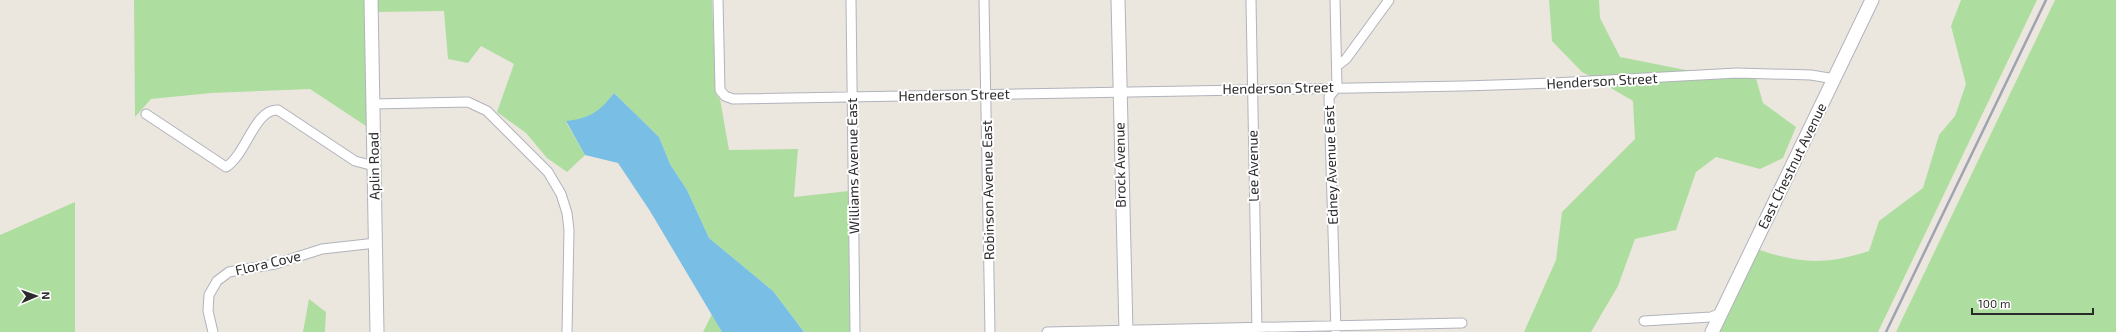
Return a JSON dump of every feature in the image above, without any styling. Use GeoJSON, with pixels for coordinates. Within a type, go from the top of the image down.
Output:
{"type":"FeatureCollection","features":[{"type":"Feature","properties":{"kind":"street","name":"Aplin Road"},"geometry":{"type":"LineString","coordinates":[[371,0],[377,332]]}},
{"type":"Feature","properties":{"kind":"street","name":"Henderson Street"},"geometry":{"type":"LineString","coordinates":[[718,0],[720,90],[722,94],[733,98],[986,95],[1252,88],[1553,84],[1737,73],[1811,75],[1835,79]]}},
{"type":"Feature","properties":{"kind":"street","name":"Williams Avenue East"},"geometry":{"type":"LineString","coordinates":[[851,0],[855,332]]}},
{"type":"Feature","properties":{"kind":"street","name":"Robinson Avenue East"},"geometry":{"type":"LineString","coordinates":[[984,0],[990,332]]}},
{"type":"Feature","properties":{"kind":"street","name":"Brock Avenue"},"geometry":{"type":"LineString","coordinates":[[1118,0],[1125,331]]}},
{"type":"Feature","properties":{"kind":"street","name":"Lee Avenue"},"geometry":{"type":"LineString","coordinates":[[1251,0],[1257,329]]}},
{"type":"Feature","properties":{"kind":"street","name":"Edney Avenue East"},"geometry":{"type":"LineString","coordinates":[[1335,0],[1337,87],[1329,98],[1336,328]]}},
{"type":"Feature","properties":{"kind":"street"},"geometry":{"type":"LineString","coordinates":[[1337,66],[1346,59],[1389,0]]}},
{"type":"Feature","properties":{"kind":"street","name":"East Chestnut Avenue"},"geometry":{"type":"LineString","coordinates":[[1712,332],[1872,0]]}},
{"type":"Feature","properties":{"kind":"street"},"geometry":{"type":"LineString","coordinates":[[373,104],[460,101],[478,106],[487,111],[543,166],[556,184],[563,199],[567,213],[569,230],[567,332]]}},
{"type":"Feature","properties":{"kind":"street"},"geometry":{"type":"LineString","coordinates":[[146,114],[226,167],[235,160],[262,116],[272,110],[278,110],[354,161],[374,166]]}},
{"type":"Feature","properties":{"kind":"street","name":"Flora Cove"},"geometry":{"type":"LineString","coordinates":[[213,332],[208,311],[210,295],[217,281],[229,272],[274,264],[322,249],[376,243]]}},
{"type":"Feature","properties":{"kind":"street"},"geometry":{"type":"LineString","coordinates":[[1644,321],[1711,317],[1721,312]]}},
{"type":"Feature","properties":{"kind":"street"},"geometry":{"type":"LineString","coordinates":[[1047,332],[1336,328],[1462,322]]}},
{"type":"Feature","properties":{"kind":"green space"},"geometry":{"type":"Polygon","coordinates":[[[134,0],[366,0],[369,128],[310,89],[211,93],[151,99],[135,117],[134,0]]]}},
{"type":"Feature","properties":{"kind":"green space"},"geometry":{"type":"Polygon","coordinates":[[[376,0],[712,0],[716,94],[720,99],[729,150],[798,149],[794,197],[849,191],[850,332],[804,332],[773,291],[709,238],[687,190],[670,164],[659,137],[614,93],[601,110],[580,120],[566,122],[585,155],[567,172],[547,158],[526,133],[497,112],[514,64],[481,46],[468,63],[448,59],[444,11],[376,12],[376,0]]]}},
{"type":"Feature","properties":{"kind":"green space"},"geometry":{"type":"Polygon","coordinates":[[[1549,0],[1599,0],[1600,18],[1620,57],[1696,72],[1592,77],[1582,72],[1552,41],[1549,0]]]}},
{"type":"Feature","properties":{"kind":"green space"},"geometry":{"type":"Polygon","coordinates":[[[1961,0],[2037,0],[1878,332],[1717,332],[1757,249],[1787,258],[1813,261],[1839,259],[1869,251],[1879,221],[1923,188],[1939,135],[1955,116],[1966,84],[1951,26],[1961,0]]]}},
{"type":"Feature","properties":{"kind":"green space"},"geometry":{"type":"Polygon","coordinates":[[[2055,0],[2116,0],[2116,332],[1896,332],[2055,0]]]}},
{"type":"Feature","properties":{"kind":"green space"},"geometry":{"type":"Polygon","coordinates":[[[1737,77],[1756,78],[1763,103],[1796,127],[1783,158],[1760,169],[1716,157],[1696,172],[1676,230],[1635,239],[1618,286],[1591,332],[1524,332],[1556,260],[1562,212],[1635,139],[1633,101],[1604,84],[1737,77]]]}},
{"type":"Feature","properties":{"kind":"green space"},"geometry":{"type":"Polygon","coordinates":[[[75,202],[75,332],[0,332],[0,235],[75,202]]]}},
{"type":"Feature","properties":{"kind":"green space"},"geometry":{"type":"Polygon","coordinates":[[[309,299],[326,312],[325,332],[303,332],[309,299]]]}},
{"type":"Feature","properties":{"kind":"green space"},"geometry":{"type":"Polygon","coordinates":[[[712,314],[722,332],[703,332],[712,314]]]}},
{"type":"Feature","properties":{"kind":"water"},"geometry":{"type":"Polygon","coordinates":[[[614,93],[659,137],[670,164],[687,190],[709,238],[773,291],[804,332],[722,332],[650,211],[618,163],[585,155],[566,121],[582,118],[594,113],[604,105],[614,93]]]}},
{"type":"Feature","properties":{"kind":"railway"},"geometry":{"type":"LineString","coordinates":[[1886,332],[2046,0]]}}]}
